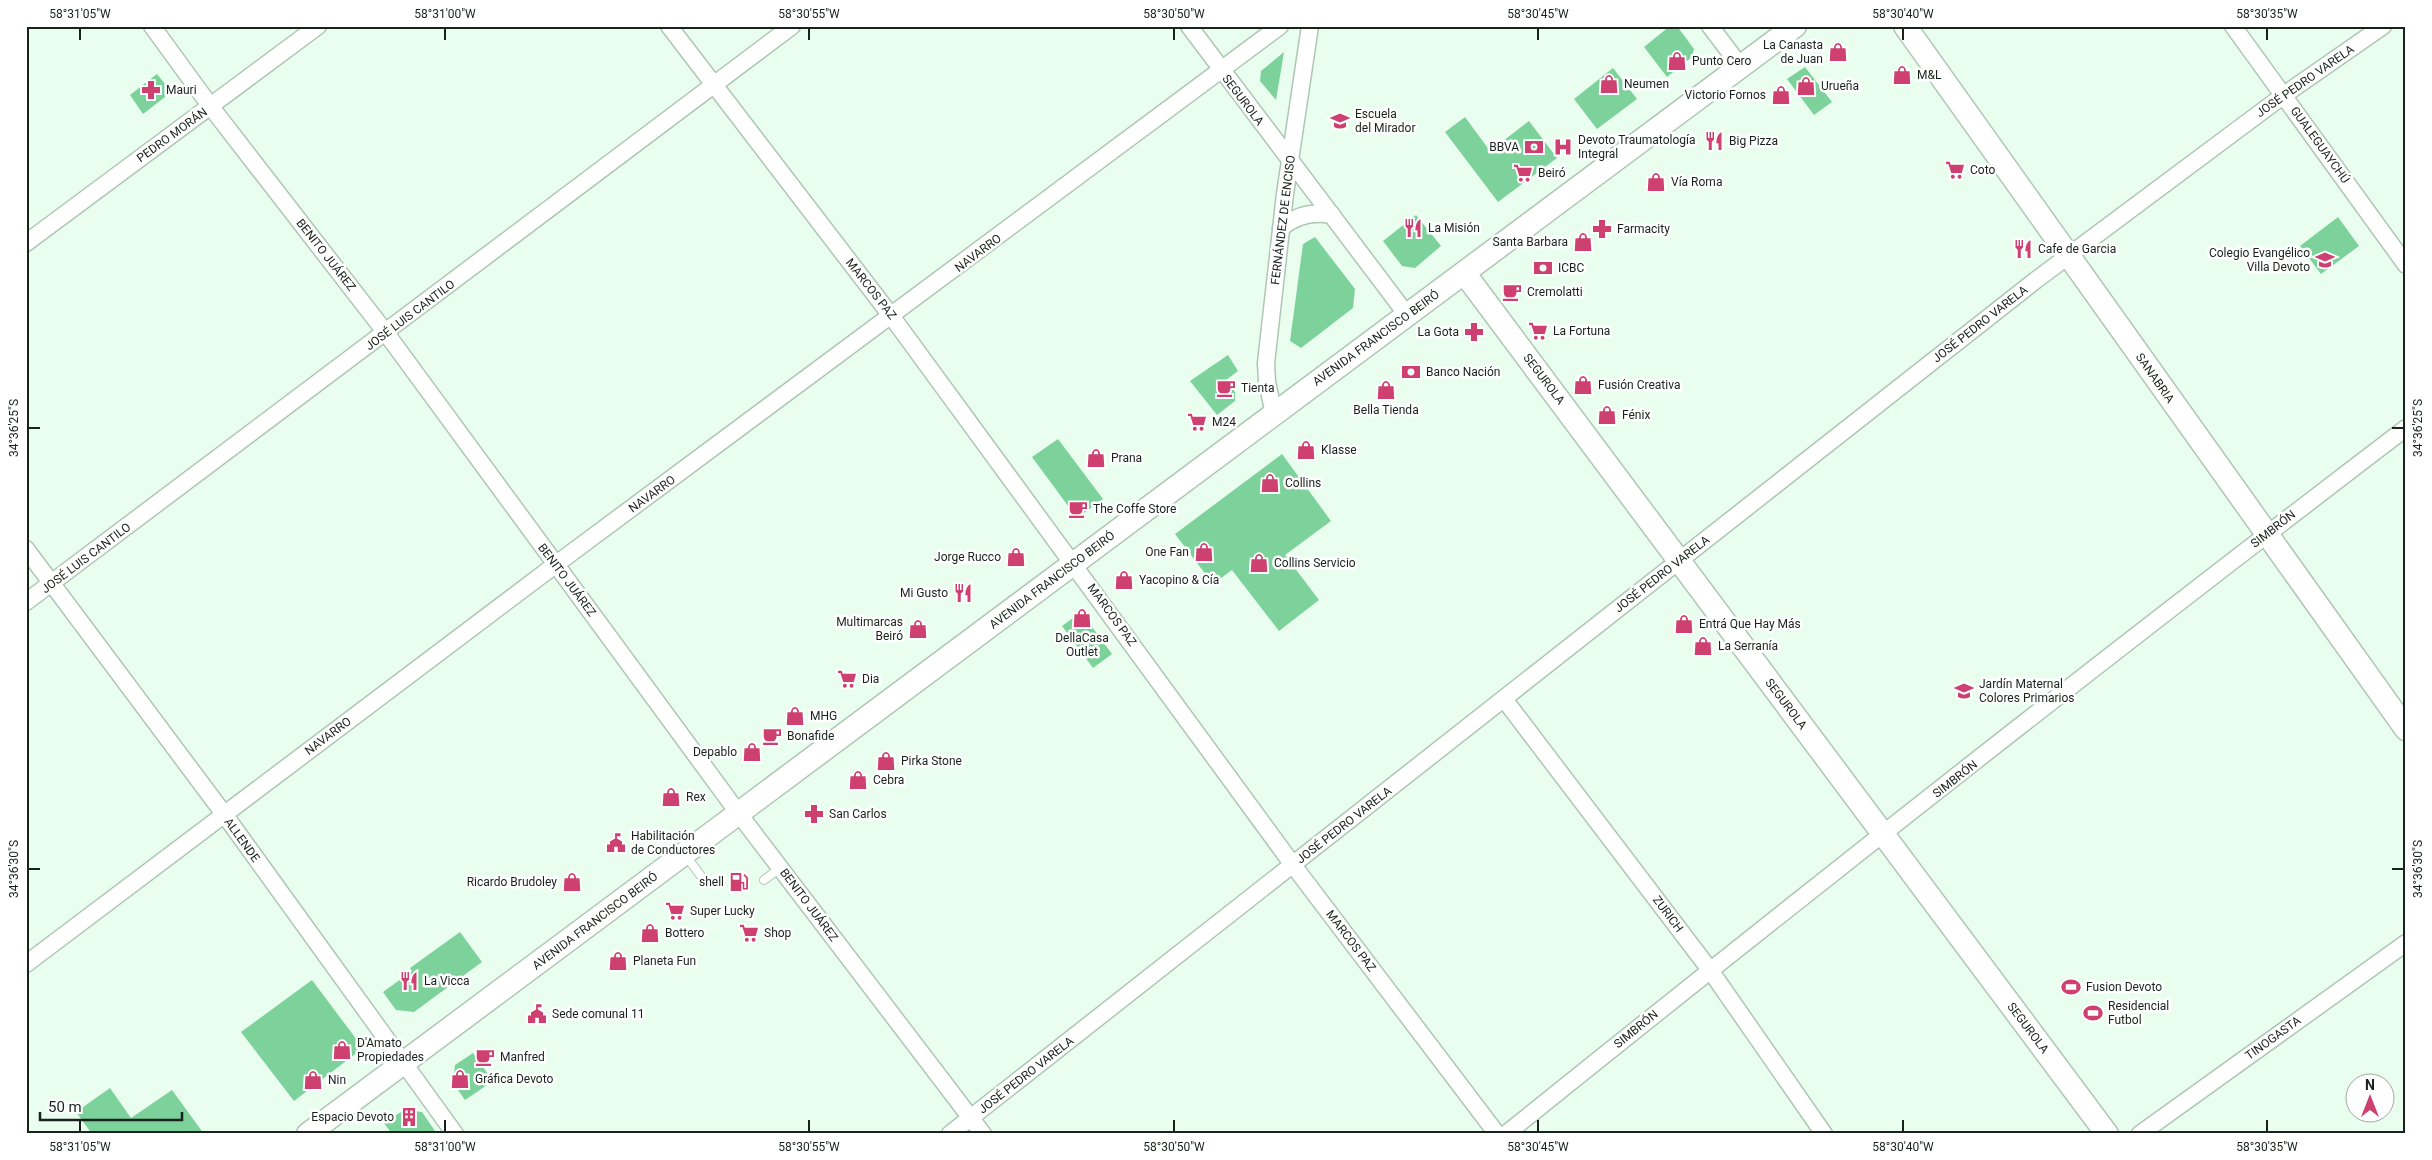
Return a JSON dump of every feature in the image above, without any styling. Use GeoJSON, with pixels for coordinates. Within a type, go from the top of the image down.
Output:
{"type":"FeatureCollection","features":[{"type":"Feature","properties":{"kind":"street","name":"BENITO JUÁREZ"},"geometry":{"type":"LineString","coordinates":[[152,26],[211,107],[386,333],[739,814],[983,1134]]}},
{"type":"Feature","properties":{"kind":"street","name":"PEDRO MORÁN"},"geometry":{"type":"LineString","coordinates":[[26,243],[318,26]]}},
{"type":"Feature","properties":{"kind":"street","name":"MARCOS PAZ"},"geometry":{"type":"LineString","coordinates":[[669,26],[892,317],[1293,865],[1498,1134]]}},
{"type":"Feature","properties":{"kind":"street","name":"JOSÉ LUIS CANTILO"},"geometry":{"type":"LineString","coordinates":[[26,602],[792,26]]}},
{"type":"Feature","properties":{"kind":"street","name":"SEGUROLA"},"geometry":{"type":"LineString","coordinates":[[1188,26],[1407,316]]}},
{"type":"Feature","properties":{"kind":"street","name":"NAVARRO"},"geometry":{"type":"LineString","coordinates":[[26,964],[556,565],[892,317],[1280,26]]}},
{"type":"Feature","properties":{"kind":"street","name":"FERNÁNDEZ DE ENCISO"},"geometry":{"type":"LineString","coordinates":[[1274,414],[1267,382],[1266,363],[1281,228],[1310,26]]}},
{"type":"Feature","properties":{"kind":"street"},"geometry":{"type":"LineString","coordinates":[[1710,26],[1741,67]]}},
{"type":"Feature","properties":{"kind":"street","name":"AVENIDA FRANCISCO BEIRÓ"},"geometry":{"type":"LineString","coordinates":[[308,1134],[1274,414],[1465,274],[1795,26]]}},
{"type":"Feature","properties":{"kind":"street","name":"SANABRIA"},"geometry":{"type":"LineString","coordinates":[[1904,26],[2406,729]]}},
{"type":"Feature","properties":{"kind":"street","name":"GUALEGUAYCHÚ"},"geometry":{"type":"LineString","coordinates":[[2233,26],[2406,265]]}},
{"type":"Feature","properties":{"kind":"street","name":"JOSÉ PEDRO VARELA"},"geometry":{"type":"LineString","coordinates":[[950,1134],[1679,560],[2069,256],[2284,95],[2383,26]]}},
{"type":"Feature","properties":{"kind":"street"},"geometry":{"type":"LineString","coordinates":[[1281,228],[1304,214],[1313,213],[1332,216]]}},
{"type":"Feature","properties":{"kind":"street","name":"SEGUROLA"},"geometry":{"type":"LineString","coordinates":[[1465,274],[2107,1134]]}},
{"type":"Feature","properties":{"kind":"street","name":"SIMBRÓN"},"geometry":{"type":"LineString","coordinates":[[1506,1134],[1710,970],[2266,534],[2406,428]]}},
{"type":"Feature","properties":{"kind":"street","name":"ALLENDE"},"geometry":{"type":"LineString","coordinates":[[26,550],[224,814],[455,1134]]}},
{"type":"Feature","properties":{"kind":"street","name":"ZURICH"},"geometry":{"type":"LineString","coordinates":[[1504,699],[1710,970],[1824,1134]]}},
{"type":"Feature","properties":{"kind":"street","name":"TINOGASTA"},"geometry":{"type":"LineString","coordinates":[[2140,1134],[2406,943]]}},
{"type":"Feature","properties":{"kind":"lane"},"geometry":{"type":"LineString","coordinates":[[684,854],[701,876]]}},
{"type":"Feature","properties":{"kind":"lane"},"geometry":{"type":"LineString","coordinates":[[764,880],[780,868]]}},
{"type":"Feature","properties":{"kind":"building"},"geometry":{"type":"Polygon","coordinates":[[[1670,26],[1677,26],[1694,49],[1692,57],[1667,77],[1644,47],[1670,26]]]}},
{"type":"Feature","properties":{"kind":"building"},"geometry":{"type":"Polygon","coordinates":[[[1284,52],[1276,100],[1260,81],[1261,71],[1284,52]]]}},
{"type":"Feature","properties":{"kind":"building","name":"Urueña"},"geometry":{"type":"Polygon","coordinates":[[[1805,67],[1832,102],[1814,115],[1787,79],[1805,67]]]}},
{"type":"Feature","properties":{"kind":"building","name":"Neumen"},"geometry":{"type":"Polygon","coordinates":[[[1613,68],[1637,99],[1597,129],[1574,99],[1613,68]]]}},
{"type":"Feature","properties":{"kind":"building"},"geometry":{"type":"Polygon","coordinates":[[[157,74],[165,84],[165,97],[143,114],[130,95],[157,74]]]}},
{"type":"Feature","properties":{"kind":"building"},"geometry":{"type":"Polygon","coordinates":[[[1465,117],[1490,151],[1529,121],[1557,158],[1498,202],[1445,132],[1465,117]]]}},
{"type":"Feature","properties":{"kind":"building","name":"La Misión"},"geometry":{"type":"Polygon","coordinates":[[[1416,215],[1441,246],[1415,268],[1402,266],[1383,241],[1416,215]]]}},
{"type":"Feature","properties":{"kind":"building","name":"Colegio Evangélico Villa Devoto"},"geometry":{"type":"Polygon","coordinates":[[[2338,217],[2359,246],[2321,274],[2300,246],[2338,217]]]}},
{"type":"Feature","properties":{"kind":"building"},"geometry":{"type":"Polygon","coordinates":[[[1315,237],[1355,289],[1353,308],[1301,348],[1290,341],[1303,244],[1315,237]]]}},
{"type":"Feature","properties":{"kind":"building"},"geometry":{"type":"Polygon","coordinates":[[[1228,355],[1238,371],[1226,380],[1235,392],[1235,401],[1217,415],[1190,381],[1228,355]]]}},
{"type":"Feature","properties":{"kind":"building"},"geometry":{"type":"Polygon","coordinates":[[[1058,439],[1103,499],[1077,518],[1032,457],[1058,439]]]}},
{"type":"Feature","properties":{"kind":"building"},"geometry":{"type":"Polygon","coordinates":[[[1282,454],[1331,521],[1285,555],[1319,600],[1279,631],[1232,570],[1213,584],[1175,534],[1282,454]]]}},
{"type":"Feature","properties":{"kind":"building"},"geometry":{"type":"Polygon","coordinates":[[[1081,612],[1112,654],[1093,668],[1062,626],[1081,612]]]}},
{"type":"Feature","properties":{"kind":"building"},"geometry":{"type":"Polygon","coordinates":[[[460,932],[482,962],[414,1012],[396,1010],[383,992],[412,971],[410,968],[460,932]]]}},
{"type":"Feature","properties":{"kind":"building"},"geometry":{"type":"Polygon","coordinates":[[[312,980],[363,1048],[294,1101],[241,1032],[312,980]]]}},
{"type":"Feature","properties":{"kind":"building"},"geometry":{"type":"Polygon","coordinates":[[[473,1053],[493,1081],[465,1100],[453,1083],[455,1065],[473,1053]]]}},
{"type":"Feature","properties":{"kind":"building"},"geometry":{"type":"Polygon","coordinates":[[[110,1088],[131,1118],[172,1090],[204,1134],[92,1134],[76,1112],[110,1088]]]}},
{"type":"Feature","properties":{"kind":"building","name":"Espacio Devoto"},"geometry":{"type":"Polygon","coordinates":[[[404,1110],[422,1112],[437,1134],[392,1134],[384,1123],[404,1110]]]}},
{"type":"Feature","properties":{"kind":"place","name":"La Canasta de Juan"},"geometry":{"type":"Point","coordinates":[1838,52]}},
{"type":"Feature","properties":{"kind":"place","name":"Punto Cero"},"geometry":{"type":"Point","coordinates":[1677,61]}},
{"type":"Feature","properties":{"kind":"place","name":"M&L"},"geometry":{"type":"Point","coordinates":[1902,75]}},
{"type":"Feature","properties":{"kind":"place","name":"Neumen"},"geometry":{"type":"Point","coordinates":[1609,84]}},
{"type":"Feature","properties":{"kind":"place","name":"Urueña"},"geometry":{"type":"Point","coordinates":[1806,86]}},
{"type":"Feature","properties":{"kind":"place","name":"Mauri"},"geometry":{"type":"Point","coordinates":[151,90]}},
{"type":"Feature","properties":{"kind":"place","name":"Victorio Fornos"},"geometry":{"type":"Point","coordinates":[1781,95]}},
{"type":"Feature","properties":{"kind":"place","name":"Escuela del Mirador"},"geometry":{"type":"Point","coordinates":[1340,121]}},
{"type":"Feature","properties":{"kind":"place","name":"Big Pizza"},"geometry":{"type":"Point","coordinates":[1714,141]}},
{"type":"Feature","properties":{"kind":"place","name":"BBVA"},"geometry":{"type":"Point","coordinates":[1534,147]}},
{"type":"Feature","properties":{"kind":"place","name":"Devoto Traumatología Integral"},"geometry":{"type":"Point","coordinates":[1563,147]}},
{"type":"Feature","properties":{"kind":"place","name":"Coto"},"geometry":{"type":"Point","coordinates":[1955,170]}},
{"type":"Feature","properties":{"kind":"place","name":"Beiró"},"geometry":{"type":"Point","coordinates":[1523,173]}},
{"type":"Feature","properties":{"kind":"place","name":"Vía Roma"},"geometry":{"type":"Point","coordinates":[1656,182]}},
{"type":"Feature","properties":{"kind":"place","name":"La Misión"},"geometry":{"type":"Point","coordinates":[1413,228]}},
{"type":"Feature","properties":{"kind":"place","name":"Farmacity"},"geometry":{"type":"Point","coordinates":[1602,229]}},
{"type":"Feature","properties":{"kind":"place","name":"Santa Barbara"},"geometry":{"type":"Point","coordinates":[1583,242]}},
{"type":"Feature","properties":{"kind":"place","name":"Cafe de Garcia"},"geometry":{"type":"Point","coordinates":[2023,249]}},
{"type":"Feature","properties":{"kind":"place","name":"Colegio Evangélico Villa Devoto"},"geometry":{"type":"Point","coordinates":[2325,260]}},
{"type":"Feature","properties":{"kind":"place","name":"ICBC"},"geometry":{"type":"Point","coordinates":[1543,268]}},
{"type":"Feature","properties":{"kind":"place","name":"Cremolatti"},"geometry":{"type":"Point","coordinates":[1512,292]}},
{"type":"Feature","properties":{"kind":"place","name":"La Fortuna"},"geometry":{"type":"Point","coordinates":[1538,331]}},
{"type":"Feature","properties":{"kind":"place","name":"La Gota"},"geometry":{"type":"Point","coordinates":[1474,332]}},
{"type":"Feature","properties":{"kind":"place","name":"Banco Nación"},"geometry":{"type":"Point","coordinates":[1411,372]}},
{"type":"Feature","properties":{"kind":"place","name":"Fusión Creativa"},"geometry":{"type":"Point","coordinates":[1583,385]}},
{"type":"Feature","properties":{"kind":"place","name":"Tienta"},"geometry":{"type":"Point","coordinates":[1226,388]}},
{"type":"Feature","properties":{"kind":"place","name":"Bella Tienda"},"geometry":{"type":"Point","coordinates":[1386,390]}},
{"type":"Feature","properties":{"kind":"place","name":"Fénix"},"geometry":{"type":"Point","coordinates":[1607,415]}},
{"type":"Feature","properties":{"kind":"place","name":"M24"},"geometry":{"type":"Point","coordinates":[1197,422]}},
{"type":"Feature","properties":{"kind":"place","name":"Klasse"},"geometry":{"type":"Point","coordinates":[1306,450]}},
{"type":"Feature","properties":{"kind":"place","name":"Prana"},"geometry":{"type":"Point","coordinates":[1096,458]}},
{"type":"Feature","properties":{"kind":"place","name":"Collins"},"geometry":{"type":"Point","coordinates":[1270,483]}},
{"type":"Feature","properties":{"kind":"place","name":"The Coffe Store"},"geometry":{"type":"Point","coordinates":[1078,509]}},
{"type":"Feature","properties":{"kind":"place","name":"One Fan"},"geometry":{"type":"Point","coordinates":[1204,552]}},
{"type":"Feature","properties":{"kind":"place","name":"Jorge Rucco"},"geometry":{"type":"Point","coordinates":[1016,557]}},
{"type":"Feature","properties":{"kind":"place","name":"Collins Servicio"},"geometry":{"type":"Point","coordinates":[1259,563]}},
{"type":"Feature","properties":{"kind":"place","name":"Yacopino & Cía"},"geometry":{"type":"Point","coordinates":[1124,580]}},
{"type":"Feature","properties":{"kind":"place","name":"Mi Gusto"},"geometry":{"type":"Point","coordinates":[963,593]}},
{"type":"Feature","properties":{"kind":"place","name":"DellaCasa Outlet"},"geometry":{"type":"Point","coordinates":[1082,618]}},
{"type":"Feature","properties":{"kind":"place","name":"Entrá Que Hay Más"},"geometry":{"type":"Point","coordinates":[1684,624]}},
{"type":"Feature","properties":{"kind":"place","name":"Multimarcas Beiró"},"geometry":{"type":"Point","coordinates":[918,629]}},
{"type":"Feature","properties":{"kind":"place","name":"La Serranía"},"geometry":{"type":"Point","coordinates":[1703,646]}},
{"type":"Feature","properties":{"kind":"place","name":"Dia"},"geometry":{"type":"Point","coordinates":[847,679]}},
{"type":"Feature","properties":{"kind":"place","name":"Jardín Maternal Colores Primarios"},"geometry":{"type":"Point","coordinates":[1964,691]}},
{"type":"Feature","properties":{"kind":"place","name":"MHG"},"geometry":{"type":"Point","coordinates":[795,716]}},
{"type":"Feature","properties":{"kind":"place","name":"Bonafide"},"geometry":{"type":"Point","coordinates":[772,736]}},
{"type":"Feature","properties":{"kind":"place","name":"Depablo"},"geometry":{"type":"Point","coordinates":[752,752]}},
{"type":"Feature","properties":{"kind":"place","name":"Pirka Stone"},"geometry":{"type":"Point","coordinates":[886,761]}},
{"type":"Feature","properties":{"kind":"place","name":"Cebra"},"geometry":{"type":"Point","coordinates":[858,780]}},
{"type":"Feature","properties":{"kind":"place","name":"Rex"},"geometry":{"type":"Point","coordinates":[671,797]}},
{"type":"Feature","properties":{"kind":"place","name":"San Carlos"},"geometry":{"type":"Point","coordinates":[814,814]}},
{"type":"Feature","properties":{"kind":"place","name":"Habilitación de Conductores"},"geometry":{"type":"Point","coordinates":[616,843]}},
{"type":"Feature","properties":{"kind":"place","name":"Ricardo Brudoley"},"geometry":{"type":"Point","coordinates":[572,882]}},
{"type":"Feature","properties":{"kind":"place","name":"shell"},"geometry":{"type":"Point","coordinates":[739,882]}},
{"type":"Feature","properties":{"kind":"place","name":"Super Lucky"},"geometry":{"type":"Point","coordinates":[675,911]}},
{"type":"Feature","properties":{"kind":"place","name":"Bottero"},"geometry":{"type":"Point","coordinates":[650,933]}},
{"type":"Feature","properties":{"kind":"place","name":"Shop"},"geometry":{"type":"Point","coordinates":[749,933]}},
{"type":"Feature","properties":{"kind":"place","name":"Planeta Fun"},"geometry":{"type":"Point","coordinates":[618,961]}},
{"type":"Feature","properties":{"kind":"place","name":"La Vicca"},"geometry":{"type":"Point","coordinates":[409,981]}},
{"type":"Feature","properties":{"kind":"place","name":"Fusion Devoto"},"geometry":{"type":"Point","coordinates":[2071,987]}},
{"type":"Feature","properties":{"kind":"place","name":"Residencial Futbol"},"geometry":{"type":"Point","coordinates":[2093,1013]}},
{"type":"Feature","properties":{"kind":"place","name":"Sede comunal 11"},"geometry":{"type":"Point","coordinates":[537,1014]}},
{"type":"Feature","properties":{"kind":"place","name":"D'Amato Propiedades"},"geometry":{"type":"Point","coordinates":[342,1050]}},
{"type":"Feature","properties":{"kind":"place","name":"Manfred"},"geometry":{"type":"Point","coordinates":[485,1057]}},
{"type":"Feature","properties":{"kind":"place","name":"Gráfica Devoto"},"geometry":{"type":"Point","coordinates":[460,1079]}},
{"type":"Feature","properties":{"kind":"place","name":"Nin"},"geometry":{"type":"Point","coordinates":[313,1080]}},
{"type":"Feature","properties":{"kind":"place","name":"Espacio Devoto"},"geometry":{"type":"Point","coordinates":[409,1117]}}]}
